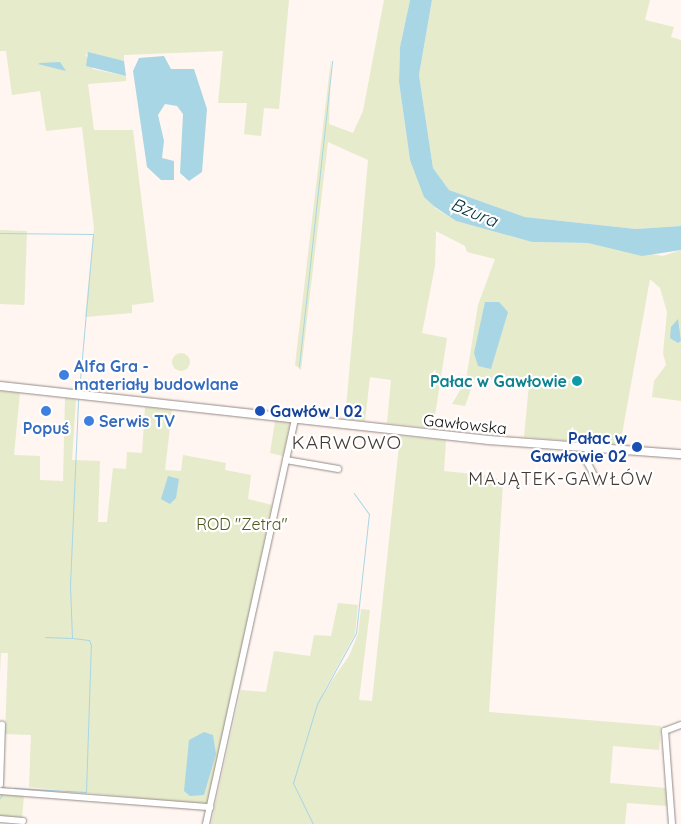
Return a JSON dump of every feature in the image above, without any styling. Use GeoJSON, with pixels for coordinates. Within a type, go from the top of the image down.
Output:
{"type":"FeatureCollection","features":[{"type":"Feature","properties":{"kind":"street","name":"Gawłowska"},"geometry":{"type":"LineString","coordinates":[[0,386],[247,415],[588,450],[681,454]]}},
{"type":"Feature","properties":{"kind":"street"},"geometry":{"type":"LineString","coordinates":[[206,824],[295,420]]}},
{"type":"Feature","properties":{"kind":"street"},"geometry":{"type":"LineString","coordinates":[[588,450],[588,462],[598,482]]}},
{"type":"Feature","properties":{"kind":"street"},"geometry":{"type":"LineString","coordinates":[[286,460],[338,469]]}},
{"type":"Feature","properties":{"kind":"street"},"geometry":{"type":"LineString","coordinates":[[672,824],[665,731],[681,725]]}},
{"type":"Feature","properties":{"kind":"street"},"geometry":{"type":"LineString","coordinates":[[0,785],[2,726]]}},
{"type":"Feature","properties":{"kind":"street"},"geometry":{"type":"LineString","coordinates":[[0,791],[210,807]]}},
{"type":"Feature","properties":{"kind":"street"},"geometry":{"type":"LineString","coordinates":[[0,819],[23,821]]}},
{"type":"Feature","properties":{"kind":"green space"},"geometry":{"type":"Polygon","coordinates":[[[0,0],[289,0],[279,109],[264,108],[261,136],[244,134],[247,103],[218,103],[223,51],[124,55],[124,61],[85,54],[93,69],[126,76],[126,81],[88,84],[94,130],[133,130],[154,302],[132,305],[132,313],[85,317],[94,228],[82,127],[46,131],[40,91],[12,95],[6,51],[0,51],[0,0]]]}},
{"type":"Feature","properties":{"kind":"green space"},"geometry":{"type":"Polygon","coordinates":[[[384,0],[410,0],[400,47],[399,82],[410,160],[435,208],[456,221],[532,242],[588,243],[663,256],[681,250],[681,401],[652,397],[654,381],[666,365],[663,353],[667,312],[660,288],[650,279],[620,445],[524,437],[529,384],[475,378],[465,406],[452,404],[466,380],[478,305],[495,259],[467,252],[465,246],[436,231],[435,266],[422,333],[447,338],[433,428],[387,423],[391,380],[370,377],[365,421],[345,419],[368,160],[328,142],[301,370],[295,365],[331,59],[329,124],[353,133],[363,111],[384,0]]]}},
{"type":"Feature","properties":{"kind":"green space"},"geometry":{"type":"Polygon","coordinates":[[[432,0],[650,0],[645,20],[674,27],[671,37],[681,40],[681,226],[636,229],[525,217],[449,190],[433,168],[419,75],[432,0]]]}},
{"type":"Feature","properties":{"kind":"green space"},"geometry":{"type":"Polygon","coordinates":[[[0,230],[27,231],[24,305],[0,304],[0,230]]]}},
{"type":"Feature","properties":{"kind":"green space"},"geometry":{"type":"Polygon","coordinates":[[[181,353],[187,356],[190,362],[187,368],[181,371],[175,368],[172,362],[175,356],[181,353]]]}},
{"type":"Feature","properties":{"kind":"green space","name":"ROD \"Zetra\""},"geometry":{"type":"Polygon","coordinates":[[[0,391],[20,393],[14,455],[40,456],[40,480],[63,481],[65,398],[76,399],[72,460],[100,461],[98,522],[107,522],[113,468],[126,469],[127,452],[142,453],[145,407],[172,410],[165,470],[181,471],[183,455],[226,463],[225,470],[251,475],[248,499],[272,505],[208,805],[29,787],[31,735],[5,734],[8,653],[1,653],[0,673],[0,391]]]}},
{"type":"Feature","properties":{"kind":"green space"},"geometry":{"type":"Polygon","coordinates":[[[275,421],[290,423],[283,456],[270,453],[275,421]]]}},
{"type":"Feature","properties":{"kind":"green space"},"geometry":{"type":"Polygon","coordinates":[[[400,436],[446,440],[444,471],[492,476],[503,483],[489,712],[661,726],[659,750],[613,746],[610,783],[666,788],[667,806],[627,803],[625,824],[211,824],[241,690],[266,692],[274,651],[310,656],[314,635],[331,636],[338,603],[358,605],[355,634],[321,696],[349,656],[358,634],[361,609],[370,610],[359,700],[372,701],[400,436]]]}},
{"type":"Feature","properties":{"kind":"green space"},"geometry":{"type":"Polygon","coordinates":[[[0,794],[24,796],[22,818],[0,816],[0,794]]]}},
{"type":"Feature","properties":{"kind":"water","name":"Bzura"},"geometry":{"type":"Polygon","coordinates":[[[410,0],[432,0],[419,75],[433,168],[449,190],[525,217],[636,229],[681,226],[681,250],[642,256],[588,243],[532,242],[456,221],[424,197],[410,160],[399,82],[400,47],[410,0]]]}},
{"type":"Feature","properties":{"kind":"water"},"geometry":{"type":"Polygon","coordinates":[[[88,52],[124,61],[126,76],[86,66],[88,52]]]}},
{"type":"Feature","properties":{"kind":"water"},"geometry":{"type":"Polygon","coordinates":[[[164,56],[171,69],[194,69],[207,109],[202,172],[189,181],[180,173],[183,114],[177,106],[165,104],[158,115],[164,141],[162,158],[174,161],[174,180],[161,180],[147,167],[133,71],[139,58],[164,56]]]}},
{"type":"Feature","properties":{"kind":"water"},"geometry":{"type":"Polygon","coordinates":[[[60,62],[66,71],[38,64],[40,63],[60,62]]]}},
{"type":"Feature","properties":{"kind":"water"},"geometry":{"type":"Polygon","coordinates":[[[485,302],[499,302],[508,312],[491,369],[478,366],[474,353],[485,302]]]}},
{"type":"Feature","properties":{"kind":"water"},"geometry":{"type":"Polygon","coordinates":[[[678,319],[681,341],[678,343],[670,338],[671,327],[678,319]]]}},
{"type":"Feature","properties":{"kind":"water"},"geometry":{"type":"Polygon","coordinates":[[[168,476],[179,479],[176,498],[170,504],[161,499],[168,476]]]}},
{"type":"Feature","properties":{"kind":"water"},"geometry":{"type":"Polygon","coordinates":[[[204,732],[213,735],[216,754],[204,795],[190,796],[184,791],[189,740],[204,732]]]}},
{"type":"Feature","properties":{"kind":"waterway"},"geometry":{"type":"LineString","coordinates":[[299,366],[332,61]]}},
{"type":"Feature","properties":{"kind":"waterway"},"geometry":{"type":"LineString","coordinates":[[0,233],[93,234],[79,391]]}},
{"type":"Feature","properties":{"kind":"waterway"},"geometry":{"type":"LineString","coordinates":[[14,788],[86,792],[91,645],[89,640],[72,638],[70,585],[78,399]]}},
{"type":"Feature","properties":{"kind":"waterway"},"geometry":{"type":"LineString","coordinates":[[313,824],[293,783],[317,704],[356,633],[369,514],[354,493]]}},
{"type":"Feature","properties":{"kind":"waterway"},"geometry":{"type":"LineString","coordinates":[[45,637],[72,638]]}},
{"type":"Feature","properties":{"kind":"waterway"},"geometry":{"type":"LineString","coordinates":[[0,798],[2,794]]}},
{"type":"Feature","properties":{"kind":"place","name":"Alfa Gra - materiały budowlane"},"geometry":{"type":"Point","coordinates":[64,375]}},
{"type":"Feature","properties":{"kind":"place","name":"Pałac w Gawłowie"},"geometry":{"type":"Point","coordinates":[577,381]}},
{"type":"Feature","properties":{"kind":"place","name":"Popuś"},"geometry":{"type":"Point","coordinates":[46,411]}},
{"type":"Feature","properties":{"kind":"place","name":"Gawłów I 02"},"geometry":{"type":"Point","coordinates":[260,411]}},
{"type":"Feature","properties":{"kind":"place","name":"Serwis TV"},"geometry":{"type":"Point","coordinates":[89,421]}},
{"type":"Feature","properties":{"kind":"place","name":"Pałac w Gawłowie 02"},"geometry":{"type":"Point","coordinates":[637,447]}},
{"type":"Feature","properties":{"kind":"district","name":"KARWOWO"},"geometry":{"type":"Point","coordinates":[347,443]}},
{"type":"Feature","properties":{"kind":"district","name":"MAJĄTEK-GAWŁÓW"},"geometry":{"type":"Point","coordinates":[561,479]}}]}
